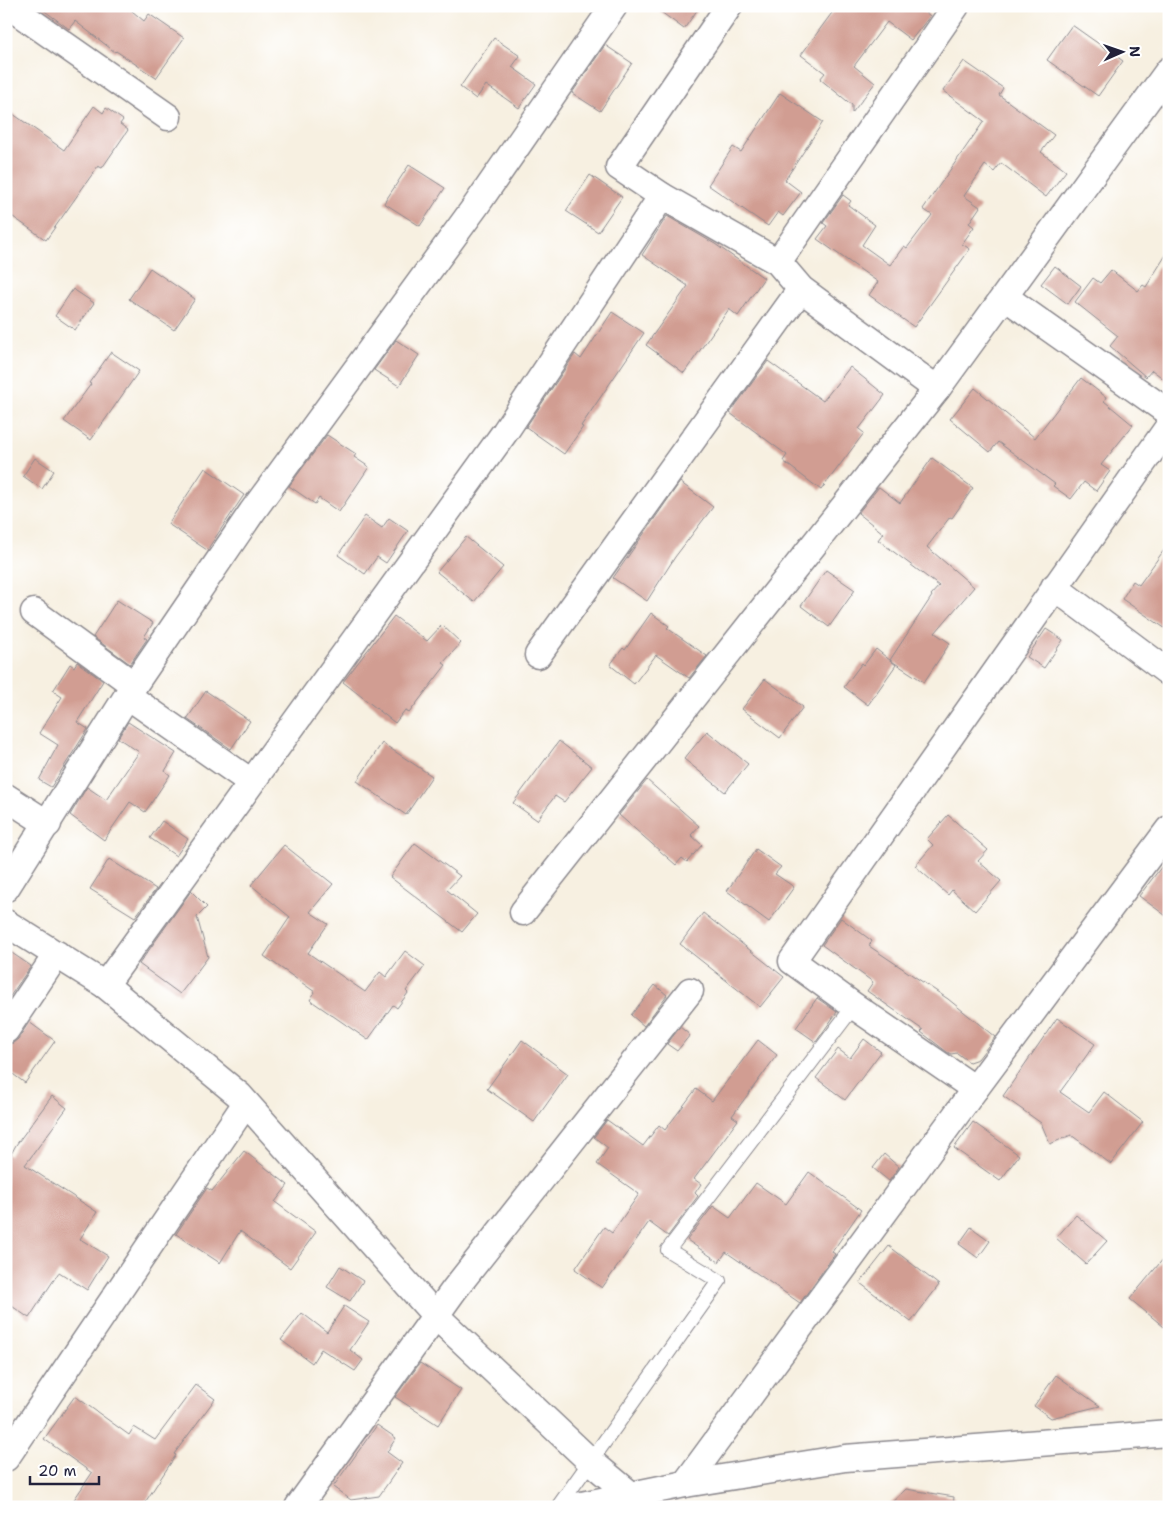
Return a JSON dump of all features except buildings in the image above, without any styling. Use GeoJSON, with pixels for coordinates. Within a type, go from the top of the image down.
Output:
{"type":"FeatureCollection","features":[{"type":"Feature","properties":{"kind":"street"},"geometry":{"type":"LineString","coordinates":[[9,6],[168,117]]}},
{"type":"Feature","properties":{"kind":"street"},"geometry":{"type":"LineString","coordinates":[[6,888],[131,690],[252,512],[475,207],[614,6]]}},
{"type":"Feature","properties":{"kind":"street"},"geometry":{"type":"LineString","coordinates":[[729,6],[619,167],[662,196],[778,262],[801,289],[937,390]]}},
{"type":"Feature","properties":{"kind":"street"},"geometry":{"type":"LineString","coordinates":[[778,262],[956,6]]}},
{"type":"Feature","properties":{"kind":"street"},"geometry":{"type":"LineString","coordinates":[[523,912],[937,390],[1169,70]]}},
{"type":"Feature","properties":{"kind":"street"},"geometry":{"type":"LineString","coordinates":[[105,984],[505,432],[662,196]]}},
{"type":"Feature","properties":{"kind":"street"},"geometry":{"type":"LineString","coordinates":[[538,655],[801,289]]}},
{"type":"Feature","properties":{"kind":"street"},"geometry":{"type":"LineString","coordinates":[[1005,297],[1169,413]]}},
{"type":"Feature","properties":{"kind":"street"},"geometry":{"type":"LineString","coordinates":[[974,1089],[792,961],[1169,426]]}},
{"type":"Feature","properties":{"kind":"street"},"geometry":{"type":"LineString","coordinates":[[1054,587],[1169,673]]}},
{"type":"Feature","properties":{"kind":"street"},"geometry":{"type":"LineString","coordinates":[[34,612],[131,690],[251,782]]}},
{"type":"Feature","properties":{"kind":"street"},"geometry":{"type":"LineString","coordinates":[[6,797],[48,824]]}},
{"type":"Feature","properties":{"kind":"street"},"geometry":{"type":"LineString","coordinates":[[686,1484],[974,1089],[1169,829]]}},
{"type":"Feature","properties":{"kind":"street"},"geometry":{"type":"LineString","coordinates":[[6,924],[105,984],[239,1095],[435,1315],[590,1461],[631,1495]]}},
{"type":"Feature","properties":{"kind":"street"},"geometry":{"type":"LineString","coordinates":[[6,1030],[58,954]]}},
{"type":"Feature","properties":{"kind":"street"},"geometry":{"type":"LineString","coordinates":[[298,1507],[435,1315],[690,991]]}},
{"type":"Feature","properties":{"kind":"street"},"geometry":{"type":"LineString","coordinates":[[6,1458],[246,1103]]}},
{"type":"Feature","properties":{"kind":"street"},"geometry":{"type":"LineString","coordinates":[[572,1507],[631,1495],[655,1498],[686,1484],[846,1458],[1169,1433]]}},
{"type":"Feature","properties":{"kind":"lane"},"geometry":{"type":"LineString","coordinates":[[558,1507],[719,1281],[668,1250],[854,1006]]}}]}
